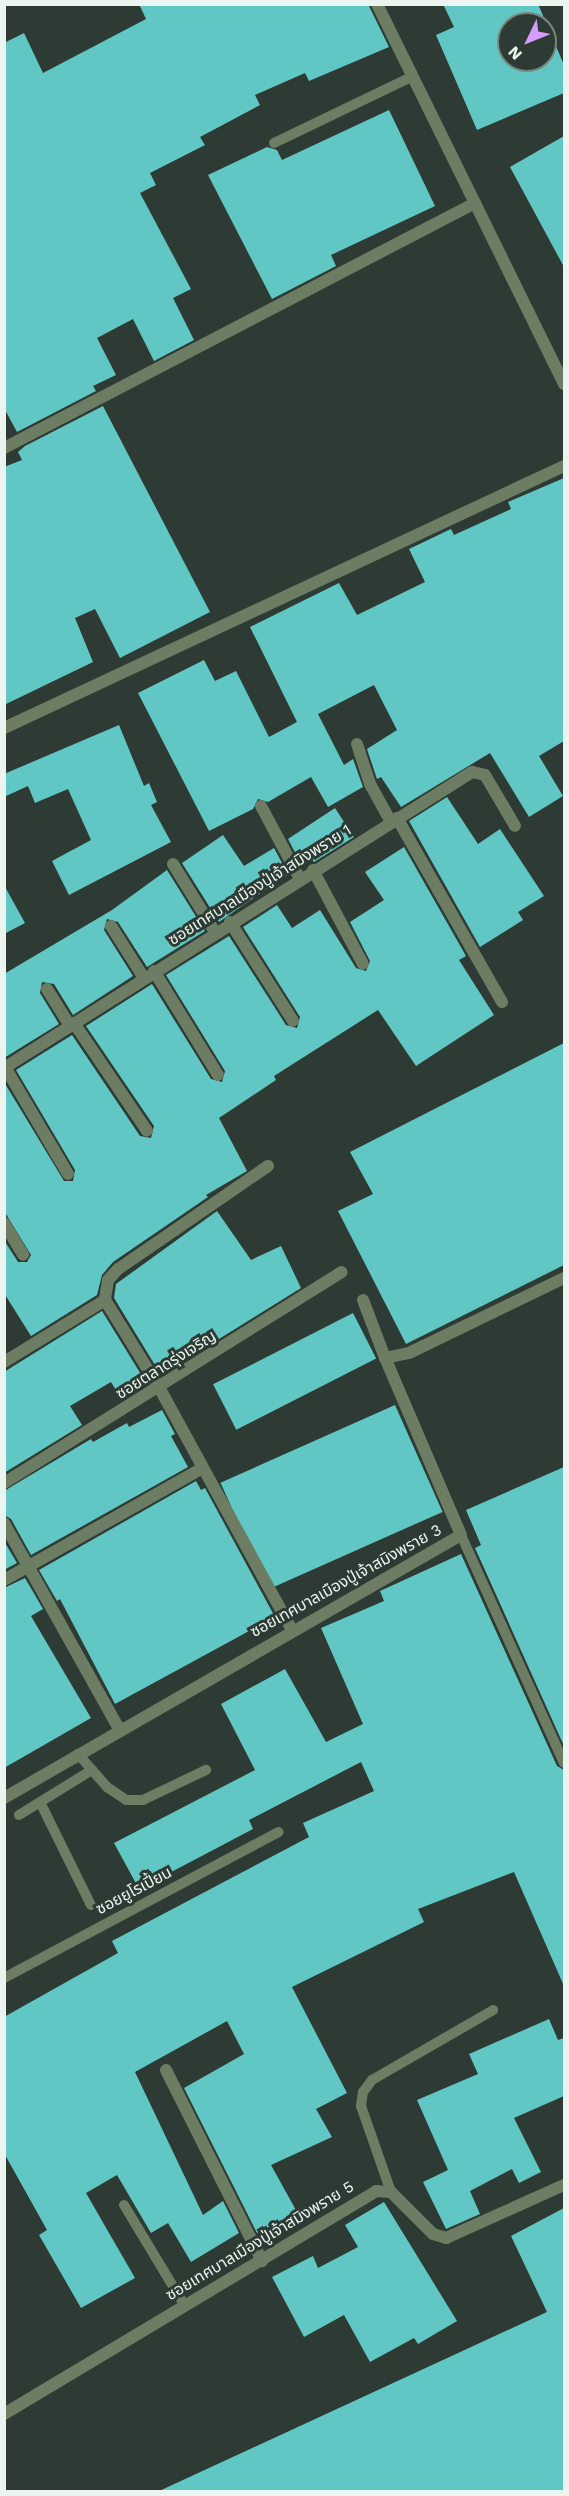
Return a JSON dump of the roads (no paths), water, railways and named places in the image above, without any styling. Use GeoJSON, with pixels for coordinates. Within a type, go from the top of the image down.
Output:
{"type":"FeatureCollection","features":[{"type":"Feature","properties":{"kind":"street"},"geometry":{"type":"LineString","coordinates":[[378,4],[564,384]]}},
{"type":"Feature","properties":{"kind":"street"},"geometry":{"type":"LineString","coordinates":[[4,448],[475,202]]}},
{"type":"Feature","properties":{"kind":"street"},"geometry":{"type":"LineString","coordinates":[[4,728],[564,466]]}},
{"type":"Feature","properties":{"kind":"street"},"geometry":{"type":"LineString","coordinates":[[357,744],[370,784],[394,820],[502,1002]]}},
{"type":"Feature","properties":{"kind":"street","name":"ซอยเทศบาลเมืองปู่เจ้าสมิงพราย 1"},"geometry":{"type":"LineString","coordinates":[[5,1067],[230,922],[477,771],[485,775],[515,826]]}},
{"type":"Feature","properties":{"kind":"street"},"geometry":{"type":"LineString","coordinates":[[261,807],[300,879]]}},
{"type":"Feature","properties":{"kind":"street"},"geometry":{"type":"LineString","coordinates":[[173,864],[215,932]]}},
{"type":"Feature","properties":{"kind":"street"},"geometry":{"type":"LineString","coordinates":[[313,870],[363,964]]}},
{"type":"Feature","properties":{"kind":"street"},"geometry":{"type":"LineString","coordinates":[[230,922],[293,1021]]}},
{"type":"Feature","properties":{"kind":"street"},"geometry":{"type":"LineString","coordinates":[[111,926],[149,974],[218,1075]]}},
{"type":"Feature","properties":{"kind":"street"},"geometry":{"type":"LineString","coordinates":[[47,989],[147,1131]]}},
{"type":"Feature","properties":{"kind":"street"},"geometry":{"type":"LineString","coordinates":[[5,1067],[68,1174]]}},
{"type":"Feature","properties":{"kind":"street"},"geometry":{"type":"LineString","coordinates":[[268,1166],[117,1269],[108,1280],[105,1299],[159,1389],[292,1630]]}},
{"type":"Feature","properties":{"kind":"street"},"geometry":{"type":"LineString","coordinates":[[4,1223],[23,1255]]}},
{"type":"Feature","properties":{"kind":"street","name":"ซอยตลาดรุ่งเจริญ"},"geometry":{"type":"LineString","coordinates":[[4,1483],[159,1389],[342,1272]]}},
{"type":"Feature","properties":{"kind":"street"},"geometry":{"type":"LineString","coordinates":[[386,1358],[409,1353],[564,1278]]}},
{"type":"Feature","properties":{"kind":"street"},"geometry":{"type":"LineString","coordinates":[[4,1362],[105,1299]]}},
{"type":"Feature","properties":{"kind":"street","name":"ซอยเทศบาลเมืองปู่เจ้าสมิงพราย 3"},"geometry":{"type":"LineString","coordinates":[[4,1798],[118,1729],[461,1535],[363,1300]]}},
{"type":"Feature","properties":{"kind":"street"},"geometry":{"type":"LineString","coordinates":[[4,1580],[203,1468]]}},
{"type":"Feature","properties":{"kind":"street"},"geometry":{"type":"LineString","coordinates":[[4,1523],[118,1729]]}},
{"type":"Feature","properties":{"kind":"street"},"geometry":{"type":"LineString","coordinates":[[166,2070],[262,2260]]}},
{"type":"Feature","properties":{"kind":"street"},"geometry":{"type":"LineString","coordinates":[[391,2192],[433,2234],[446,2238],[564,2185]]}},
{"type":"Feature","properties":{"kind":"street","name":"ซอยเทศบาลเมืองปู่เจ้าสมิงพราย 5"},"geometry":{"type":"LineString","coordinates":[[4,2414],[376,2191],[391,2192]]}},
{"type":"Feature","properties":{"kind":"lane"},"geometry":{"type":"LineString","coordinates":[[274,143],[413,76]]}},
{"type":"Feature","properties":{"kind":"lane"},"geometry":{"type":"LineString","coordinates":[[461,1535],[564,1764]]}},
{"type":"Feature","properties":{"kind":"lane"},"geometry":{"type":"LineString","coordinates":[[78,1754],[107,1787],[126,1800],[143,1800],[206,1770]]}},
{"type":"Feature","properties":{"kind":"lane"},"geometry":{"type":"LineString","coordinates":[[19,1815],[92,1770]]}},
{"type":"Feature","properties":{"kind":"lane"},"geometry":{"type":"LineString","coordinates":[[40,1802],[91,1905]]}},
{"type":"Feature","properties":{"kind":"lane","name":"ซอยยูโรเปี้ยน"},"geometry":{"type":"LineString","coordinates":[[4,1978],[279,1832]]}},
{"type":"Feature","properties":{"kind":"lane"},"geometry":{"type":"LineString","coordinates":[[391,2192],[361,2106],[363,2092],[372,2080],[494,2010]]}},
{"type":"Feature","properties":{"kind":"lane"},"geometry":{"type":"LineString","coordinates":[[124,2205],[184,2306]]}}]}
